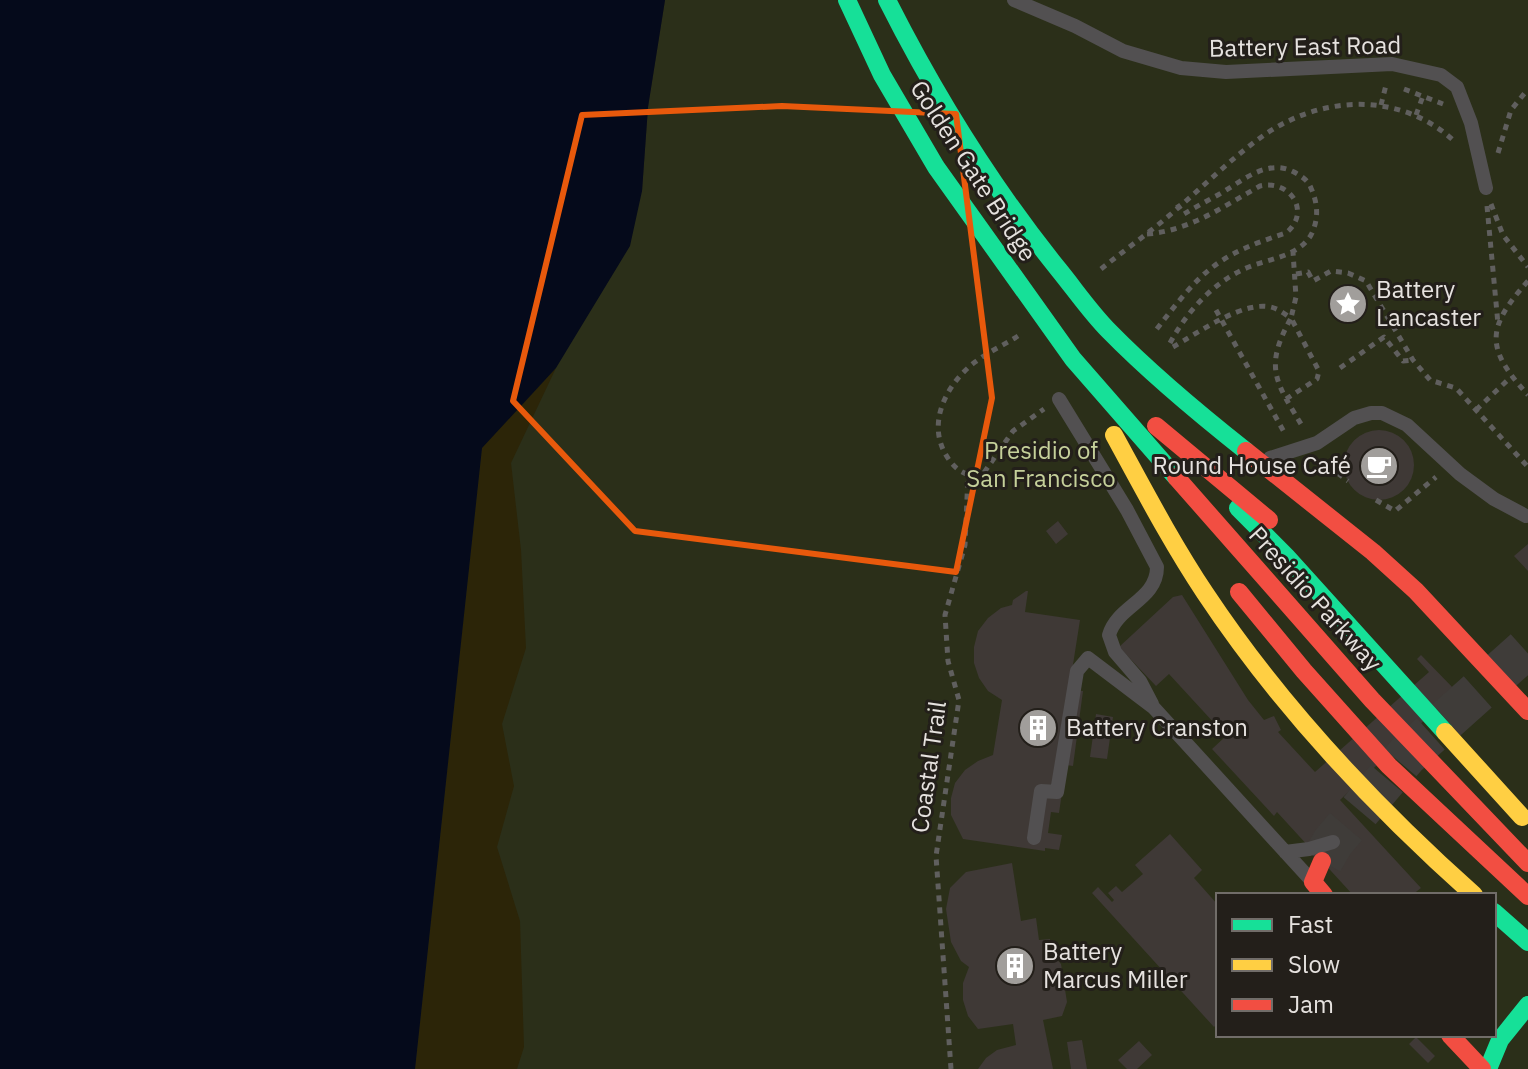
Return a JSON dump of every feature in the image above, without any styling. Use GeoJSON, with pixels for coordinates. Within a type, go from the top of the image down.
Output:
{"type":"FeatureCollection","features":[{"type":"Feature","properties":{"kind":"main road","name":"Golden Gate Bridge"},"geometry":{"type":"LineString","coordinates":[[847,0],[882,75],[922,145],[1073,359]]}},
{"type":"Feature","properties":{"kind":"main road","name":"Golden Gate Bridge"},"geometry":{"type":"LineString","coordinates":[[887,0],[967,146],[1033,238],[1107,329],[1173,392],[1261,461]]}},
{"type":"Feature","properties":{"kind":"main road"},"geometry":{"type":"LineString","coordinates":[[1073,359],[1205,593],[1299,720],[1375,804],[1472,893]]}},
{"type":"Feature","properties":{"kind":"main road"},"geometry":{"type":"LineString","coordinates":[[1073,359],[1258,509],[1359,610]]}},
{"type":"Feature","properties":{"kind":"main road"},"geometry":{"type":"LineString","coordinates":[[1073,359],[1212,483],[1286,556],[1528,824]]}},
{"type":"Feature","properties":{"kind":"main road"},"geometry":{"type":"LineString","coordinates":[[1073,359],[1294,588],[1457,768],[1528,854]]}},
{"type":"Feature","properties":{"kind":"main road","name":"Presidio Parkway"},"geometry":{"type":"LineString","coordinates":[[1073,359],[1372,700],[1528,863]]}},
{"type":"Feature","properties":{"kind":"main road"},"geometry":{"type":"LineString","coordinates":[[1092,394],[1175,504]]}},
{"type":"Feature","properties":{"kind":"main road"},"geometry":{"type":"LineString","coordinates":[[1261,461],[1373,552],[1412,588],[1528,711]]}},
{"type":"Feature","properties":{"kind":"main road"},"geometry":{"type":"LineString","coordinates":[[1166,528],[1335,733],[1487,893]]}},
{"type":"Feature","properties":{"kind":"main road"},"geometry":{"type":"LineString","coordinates":[[1201,533],[1528,895]]}},
{"type":"Feature","properties":{"kind":"main road"},"geometry":{"type":"LineString","coordinates":[[1231,581],[1371,747],[1528,895]]}},
{"type":"Feature","properties":{"kind":"main road"},"geometry":{"type":"LineString","coordinates":[[1318,888],[1322,861]]}},
{"type":"Feature","properties":{"kind":"main road"},"geometry":{"type":"LineString","coordinates":[[1496,903],[1526,934],[1528,963]]}},
{"type":"Feature","properties":{"kind":"main road"},"geometry":{"type":"LineString","coordinates":[[1496,913],[1526,934]]}},
{"type":"Feature","properties":{"kind":"main road"},"geometry":{"type":"LineString","coordinates":[[1487,1069],[1500,1040],[1528,1005]]}},
{"type":"Feature","properties":{"kind":"main road"},"geometry":{"type":"LineString","coordinates":[[1452,1037],[1487,1069]]}},
{"type":"Feature","properties":{"kind":"main road"},"geometry":{"type":"LineString","coordinates":[[1487,1069],[1512,1057]]}},
{"type":"Feature","properties":{"kind":"lane","name":"Battery East Road"},"geometry":{"type":"LineString","coordinates":[[1014,0],[1063,20],[1123,51],[1181,68],[1226,72],[1392,64],[1441,75],[1457,87],[1471,123],[1486,188]]}},
{"type":"Feature","properties":{"kind":"lane"},"geometry":{"type":"LineString","coordinates":[[1059,399],[1127,510],[1157,567],[1157,577],[1152,587],[1115,621],[1109,635],[1110,644],[1140,681],[1154,708]]}},
{"type":"Feature","properties":{"kind":"lane"},"geometry":{"type":"LineString","coordinates":[[1261,461],[1317,443],[1354,418],[1382,413],[1407,425],[1494,499],[1526,516]]}},
{"type":"Feature","properties":{"kind":"lane"},"geometry":{"type":"LineString","coordinates":[[1034,838],[1041,791],[1057,792],[1077,671],[1088,658],[1154,708],[1318,888]]}},
{"type":"Feature","properties":{"kind":"lane"},"geometry":{"type":"LineString","coordinates":[[1285,852],[1333,842]]}},
{"type":"Feature","properties":{"kind":"path"},"geometry":{"type":"LineString","coordinates":[[1381,105],[1384,84],[1433,99]]}},
{"type":"Feature","properties":{"kind":"path"},"geometry":{"type":"LineString","coordinates":[[1528,89],[1511,110],[1486,188],[1503,235],[1528,267]]}},
{"type":"Feature","properties":{"kind":"path"},"geometry":{"type":"LineString","coordinates":[[1416,115],[1423,96]]}},
{"type":"Feature","properties":{"kind":"path"},"geometry":{"type":"LineString","coordinates":[[1151,337],[1200,275],[1244,247],[1286,233],[1295,222],[1297,213],[1293,196],[1287,190],[1269,184],[1170,231],[1146,234],[1244,150],[1284,123],[1327,107],[1381,105],[1416,115],[1447,133],[1457,143]]}},
{"type":"Feature","properties":{"kind":"path"},"geometry":{"type":"LineString","coordinates":[[1174,200],[1184,214],[1259,171],[1275,167],[1290,170],[1308,182],[1317,209],[1317,220],[1310,238],[1293,252],[1240,270],[1221,283],[1180,324],[1165,351],[1240,310],[1259,306],[1274,308],[1291,318],[1319,371],[1317,379],[1286,399]]}},
{"type":"Feature","properties":{"kind":"path"},"geometry":{"type":"LineString","coordinates":[[1488,227],[1498,324],[1497,351],[1511,377],[1528,395]]}},
{"type":"Feature","properties":{"kind":"path"},"geometry":{"type":"LineString","coordinates":[[1293,252],[1296,297],[1291,318],[1277,344],[1278,384],[1299,421]]}},
{"type":"Feature","properties":{"kind":"path"},"geometry":{"type":"LineString","coordinates":[[1296,274],[1308,272],[1313,281],[1331,271],[1348,273],[1366,281],[1413,360],[1430,380],[1456,388],[1528,467]]}},
{"type":"Feature","properties":{"kind":"path"},"geometry":{"type":"LineString","coordinates":[[1498,324],[1509,302],[1528,281]]}},
{"type":"Feature","properties":{"kind":"path"},"geometry":{"type":"LineString","coordinates":[[1216,310],[1284,432]]}},
{"type":"Feature","properties":{"kind":"path"},"geometry":{"type":"LineString","coordinates":[[1340,368],[1384,337],[1403,361],[1413,360]]}},
{"type":"Feature","properties":{"kind":"path"},"geometry":{"type":"LineString","coordinates":[[1476,410],[1511,377]]}},
{"type":"Feature","properties":{"kind":"path","name":"Coastal Trail"},"geometry":{"type":"LineString","coordinates":[[951,1069],[936,856],[959,700],[948,661],[945,615],[965,545],[968,475],[983,474],[989,469],[1013,431],[1059,399]]}},
{"type":"Feature","properties":{"kind":"path"},"geometry":{"type":"LineString","coordinates":[[1328,466],[1348,481]]}},
{"type":"Feature","properties":{"kind":"path"},"geometry":{"type":"LineString","coordinates":[[1376,500],[1395,511],[1431,481]]}},
{"type":"Feature","properties":{"kind":"highlighted area"},"geometry":{"type":"Polygon","coordinates":[[[782,106],[956,114],[992,398],[956,572],[635,531],[513,401],[582,115],[782,106]]]}},
{"type":"Feature","properties":{"kind":"green space","name":"Presidio of San Francisco"},"geometry":{"type":"Polygon","coordinates":[[[665,0],[1528,0],[1528,1069],[415,1069],[482,447],[642,191],[648,107],[665,0]]]}},
{"type":"Feature","properties":{"kind":"sand"},"geometry":{"type":"Polygon","coordinates":[[[556,368],[511,463],[521,550],[526,648],[502,724],[514,786],[497,847],[520,921],[524,1047],[517,1069],[415,1069],[482,447],[556,368]]]}},
{"type":"Feature","properties":{"kind":"water"},"geometry":{"type":"Polygon","coordinates":[[[0,0],[665,0],[648,107],[642,191],[630,246],[556,368],[482,448],[415,1069],[0,1069],[0,0]]]}},
{"type":"Feature","properties":{"kind":"building","name":"Round House Café"},"geometry":{"type":"Polygon","coordinates":[[[1379,430],[1398,436],[1408,446],[1414,465],[1408,484],[1398,494],[1379,500],[1360,494],[1350,484],[1344,465],[1350,446],[1360,436],[1379,430]]]}},
{"type":"Feature","properties":{"kind":"building"},"geometry":{"type":"Polygon","coordinates":[[[1058,521],[1068,534],[1056,544],[1046,531],[1058,521]]]}},
{"type":"Feature","properties":{"kind":"building"},"geometry":{"type":"Polygon","coordinates":[[[1528,544],[1528,571],[1514,556],[1528,544]]]}},
{"type":"Feature","properties":{"kind":"building","name":"Battery Cranston"},"geometry":{"type":"Polygon","coordinates":[[[1026,591],[1025,612],[1080,620],[1069,690],[1083,691],[1073,766],[1066,765],[1059,813],[1051,812],[1048,833],[1062,835],[1059,850],[1045,848],[1045,851],[963,839],[951,815],[955,783],[965,770],[993,755],[1002,700],[988,691],[979,678],[974,663],[978,631],[988,618],[1001,608],[1012,605],[1013,600],[1026,591]]]}},
{"type":"Feature","properties":{"kind":"building"},"geometry":{"type":"Polygon","coordinates":[[[1182,595],[1248,700],[1264,720],[1274,716],[1281,730],[1278,732],[1315,772],[1429,672],[1417,659],[1421,655],[1456,691],[1462,701],[1458,704],[1450,696],[1340,800],[1421,888],[1415,893],[1351,893],[1277,812],[1274,816],[1212,749],[1226,736],[1169,674],[1156,686],[1119,647],[1173,597],[1182,595]]]}},
{"type":"Feature","properties":{"kind":"building"},"geometry":{"type":"Polygon","coordinates":[[[1096,714],[1113,717],[1107,759],[1090,757],[1096,714]]]}},
{"type":"Feature","properties":{"kind":"building"},"geometry":{"type":"Polygon","coordinates":[[[1170,834],[1202,870],[1194,878],[1216,903],[1214,1027],[1092,893],[1098,887],[1112,902],[1114,900],[1108,893],[1116,886],[1122,892],[1143,874],[1135,865],[1170,834]]]}},
{"type":"Feature","properties":{"kind":"building","name":"Battery Marcus Miller"},"geometry":{"type":"Polygon","coordinates":[[[1012,863],[1021,921],[1036,918],[1039,940],[1050,939],[1052,953],[1061,964],[1067,1002],[1062,1016],[1043,1020],[1053,1069],[978,1069],[997,1050],[1016,1045],[1013,1024],[978,1029],[968,1016],[963,1000],[963,983],[969,967],[961,961],[951,942],[946,909],[950,888],[966,872],[1012,863]]]}},
{"type":"Feature","properties":{"kind":"building"},"geometry":{"type":"Polygon","coordinates":[[[1416,1037],[1435,1056],[1428,1063],[1409,1044],[1416,1037]]]}},
{"type":"Feature","properties":{"kind":"building","name":"Battery Marcus Miller"},"geometry":{"type":"Polygon","coordinates":[[[1082,1040],[1087,1069],[1071,1069],[1067,1042],[1082,1040]]]}},
{"type":"Feature","properties":{"kind":"building"},"geometry":{"type":"Polygon","coordinates":[[[1139,1041],[1152,1055],[1137,1069],[1127,1069],[1118,1060],[1139,1041]]]}},
{"type":"Feature","properties":{"kind":"tunnel"},"geometry":{"type":"LineString","coordinates":[[1322,861],[1333,842],[1407,755],[1528,647]]}},
{"type":"Feature","properties":{"kind":"traffic: fast"},"geometry":{"type":"LineString","coordinates":[[847,0],[882,75],[936,167],[1073,359],[1176,477]]}},
{"type":"Feature","properties":{"kind":"traffic: fast"},"geometry":{"type":"LineString","coordinates":[[887,0],[945,106],[988,173],[1090,309],[1159,378],[1246,451]]}},
{"type":"Feature","properties":{"kind":"traffic: fast"},"geometry":{"type":"LineString","coordinates":[[1238,508],[1286,556],[1445,732]]}},
{"type":"Feature","properties":{"kind":"traffic: fast"},"geometry":{"type":"LineString","coordinates":[[1496,914],[1528,942]]}},
{"type":"Feature","properties":{"kind":"traffic: fast"},"geometry":{"type":"LineString","coordinates":[[1488,1069],[1500,1040],[1528,1005]]}},
{"type":"Feature","properties":{"kind":"traffic: slow"},"geometry":{"type":"LineString","coordinates":[[1114,435],[1193,574],[1264,675],[1364,790],[1472,893]]}},
{"type":"Feature","properties":{"kind":"traffic: slow"},"geometry":{"type":"LineString","coordinates":[[1445,732],[1522,817]]}},
{"type":"Feature","properties":{"kind":"traffic: jam"},"geometry":{"type":"LineString","coordinates":[[1156,426],[1269,520]]}},
{"type":"Feature","properties":{"kind":"traffic: jam"},"geometry":{"type":"LineString","coordinates":[[1246,451],[1373,552],[1416,591],[1528,711]]}},
{"type":"Feature","properties":{"kind":"traffic: jam"},"geometry":{"type":"LineString","coordinates":[[1176,477],[1372,700],[1528,863]]}},
{"type":"Feature","properties":{"kind":"traffic: jam"},"geometry":{"type":"LineString","coordinates":[[1239,592],[1389,766],[1528,896]]}},
{"type":"Feature","properties":{"kind":"traffic: jam"},"geometry":{"type":"LineString","coordinates":[[1322,861],[1313,882],[1322,893]]}},
{"type":"Feature","properties":{"kind":"traffic: jam"},"geometry":{"type":"LineString","coordinates":[[1452,1037],[1482,1069]]}},
{"type":"Feature","properties":{"kind":"place","name":"Battery Lancaster"},"geometry":{"type":"Point","coordinates":[1348,304]}},
{"type":"Feature","properties":{"kind":"place","name":"Round House Café"},"geometry":{"type":"Point","coordinates":[1379,466]}},
{"type":"Feature","properties":{"kind":"place","name":"Battery Cranston"},"geometry":{"type":"Point","coordinates":[1038,728]}},
{"type":"Feature","properties":{"kind":"place","name":"Battery Marcus Miller"},"geometry":{"type":"Point","coordinates":[1015,966]}}]}
